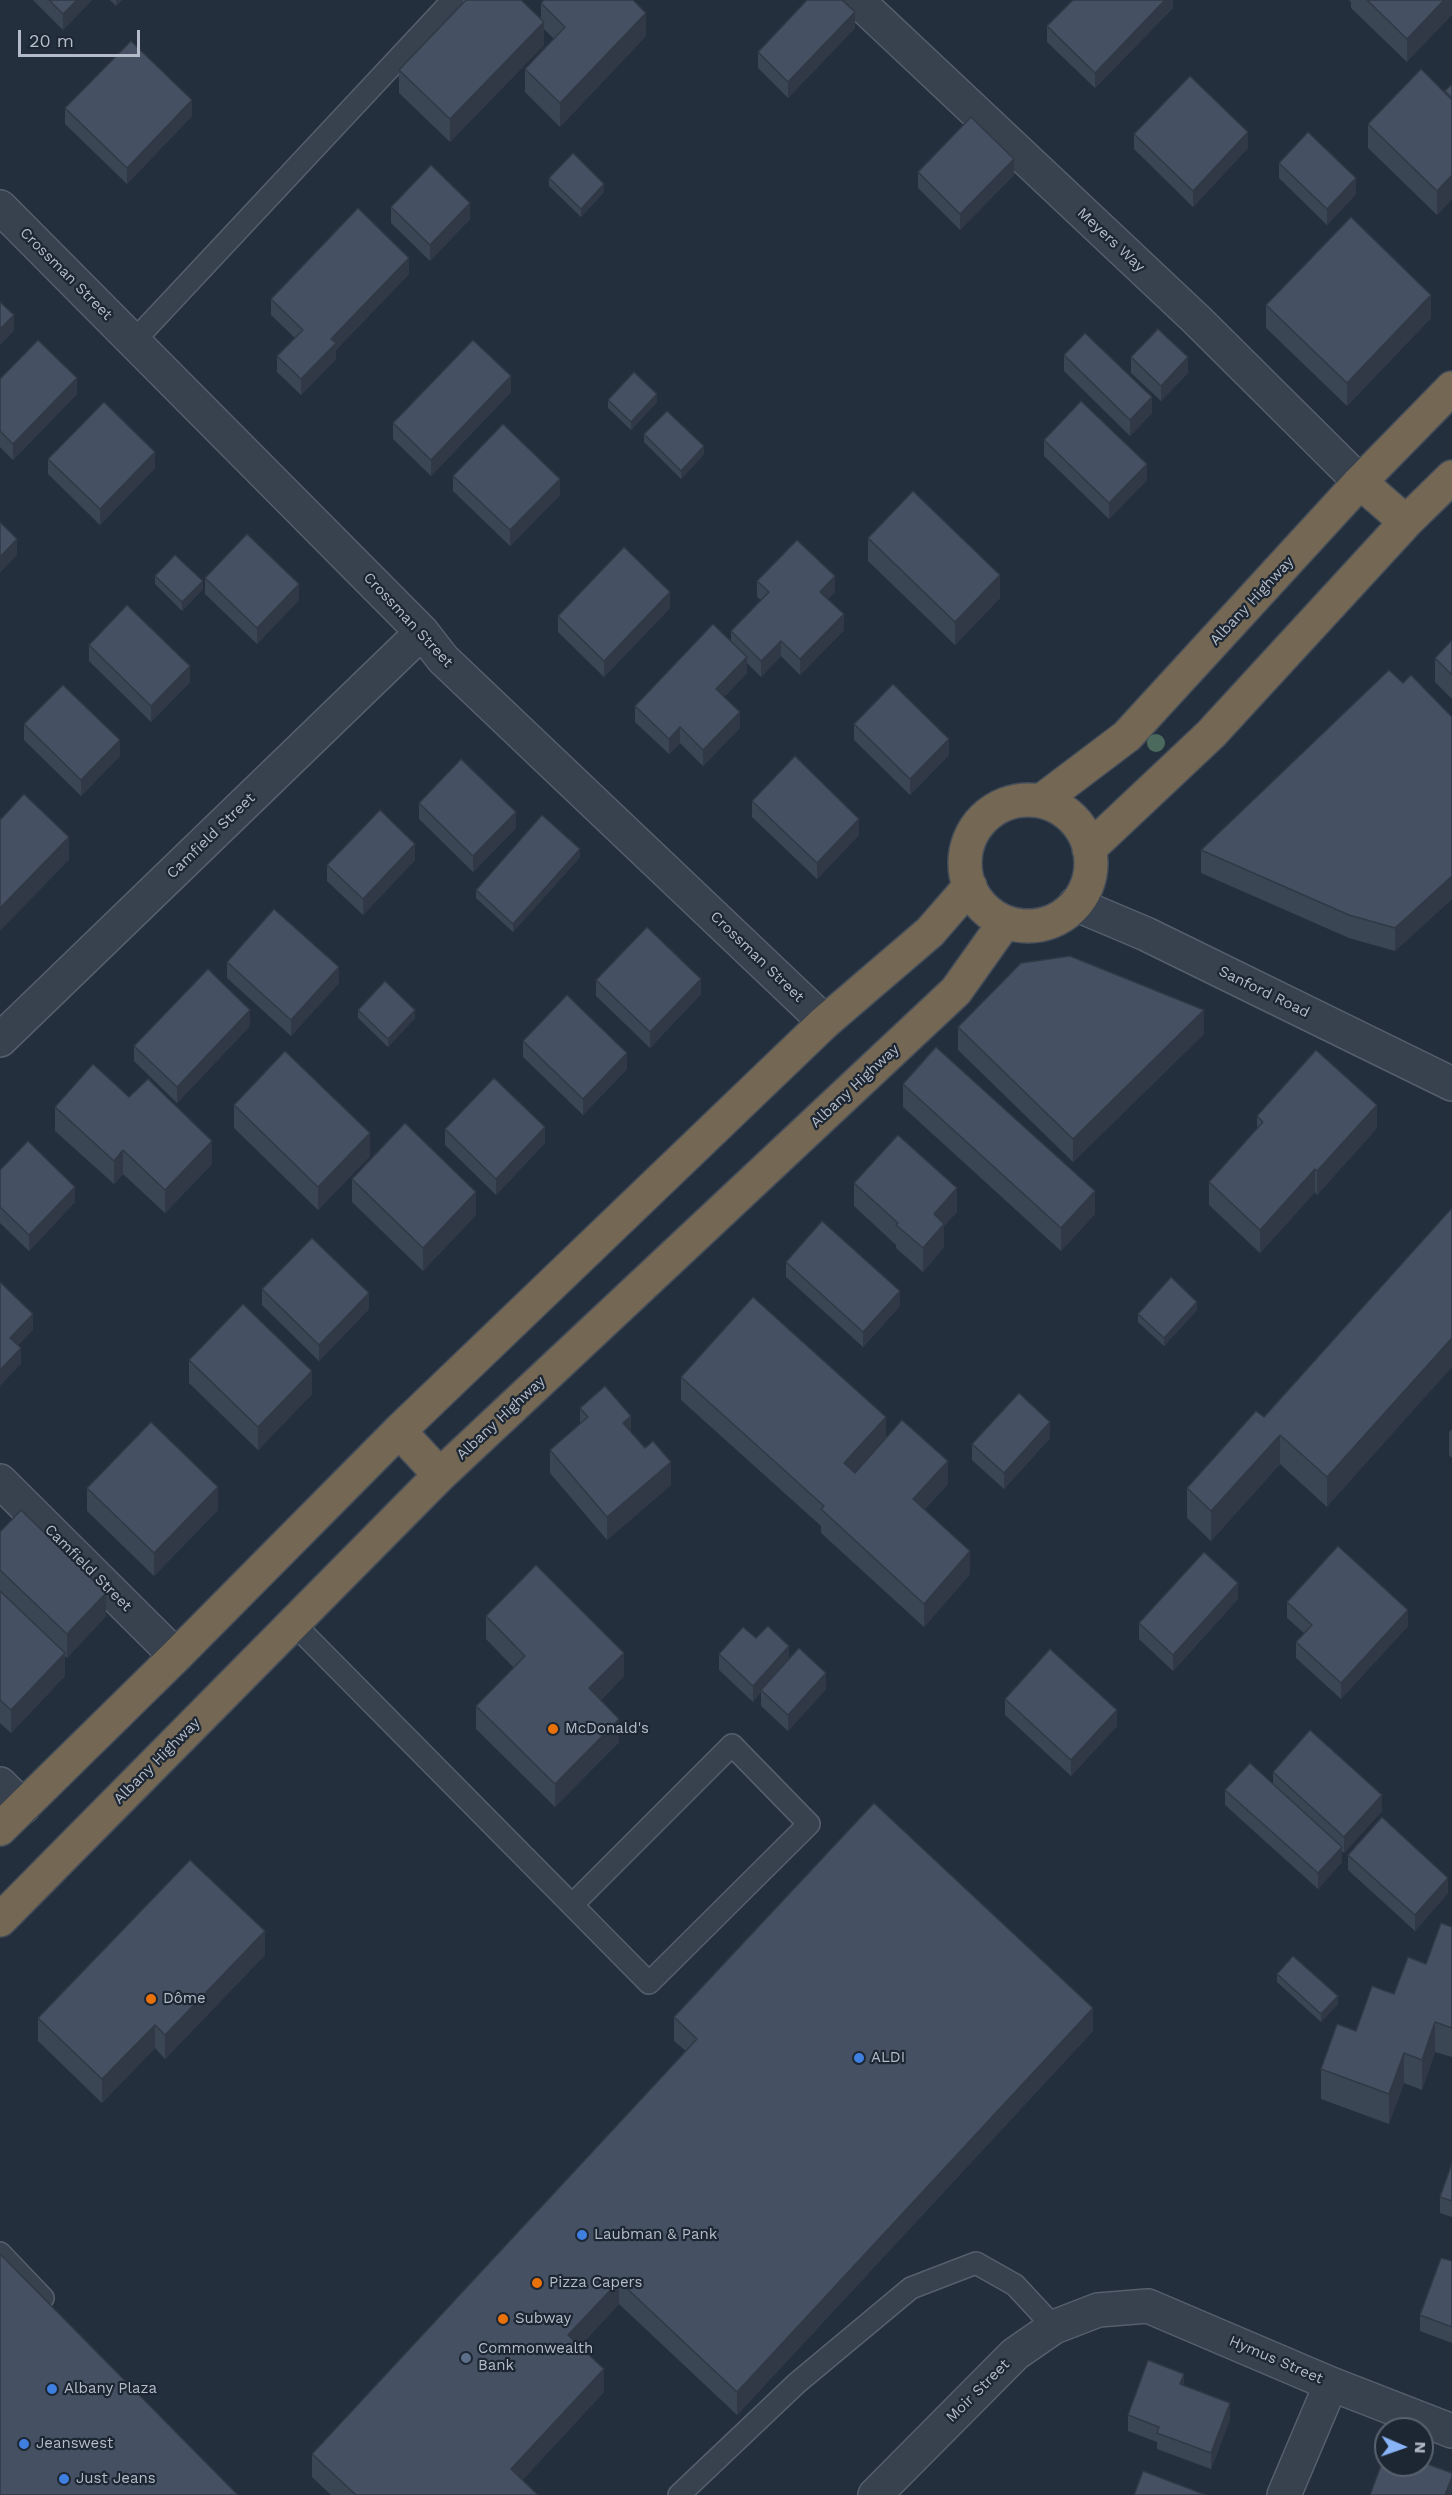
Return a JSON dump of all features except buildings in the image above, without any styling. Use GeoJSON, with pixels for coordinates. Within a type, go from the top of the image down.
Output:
{"type":"FeatureCollection","features":[{"type":"Feature","properties":{"kind":"highway","name":"Albany Highway"},"geometry":{"type":"LineString","coordinates":[[1041,801],[1127,736],[1360,482],[1452,388]]}},
{"type":"Feature","properties":{"kind":"highway"},"geometry":{"type":"LineString","coordinates":[[1089,849],[1211,734],[1406,522],[1452,477]]}},
{"type":"Feature","properties":{"kind":"highway"},"geometry":{"type":"LineString","coordinates":[[1360,482],[1406,522]]}},
{"type":"Feature","properties":{"kind":"highway"},"geometry":{"type":"LineString","coordinates":[[1041,801],[1063,810],[1072,818],[1085,838],[1089,849],[1089,879],[1075,904],[1062,916],[1047,923],[1021,926],[1005,921],[983,907],[966,875],[966,853],[969,842],[980,823],[997,808],[1007,804],[1041,801]]}},
{"type":"Feature","properties":{"kind":"highway"},"geometry":{"type":"LineString","coordinates":[[11,1818],[176,1656],[399,1431],[825,1022],[930,932],[970,886]]}},
{"type":"Feature","properties":{"kind":"highway","name":"Albany Highway"},"geometry":{"type":"LineString","coordinates":[[0,1920],[441,1475],[956,991],[1005,921]]}},
{"type":"Feature","properties":{"kind":"highway"},"geometry":{"type":"LineString","coordinates":[[399,1431],[441,1475]]}},
{"type":"Feature","properties":{"kind":"street","name":"Meyers Way"},"geometry":{"type":"LineString","coordinates":[[858,0],[1197,320],[1360,482]]}},
{"type":"Feature","properties":{"kind":"street","name":"Crossman Street"},"geometry":{"type":"LineString","coordinates":[[0,207],[422,632],[443,659],[825,1022]]}},
{"type":"Feature","properties":{"kind":"street","name":"Camfield Street"},"geometry":{"type":"LineString","coordinates":[[0,1040],[422,632]]}},
{"type":"Feature","properties":{"kind":"street","name":"Sanford Road"},"geometry":{"type":"LineString","coordinates":[[1075,904],[1146,934],[1452,1084]]}},
{"type":"Feature","properties":{"kind":"street","name":"Camfield Street"},"geometry":{"type":"LineString","coordinates":[[0,1481],[176,1656]]}},
{"type":"Feature","properties":{"kind":"street"},"geometry":{"type":"LineString","coordinates":[[0,1784],[11,1818]]}},
{"type":"Feature","properties":{"kind":"street","name":"Hymus Street"},"geometry":{"type":"LineString","coordinates":[[1098,2310],[1148,2306],[1331,2384],[1452,2431]]}},
{"type":"Feature","properties":{"kind":"street","name":"Moir Street"},"geometry":{"type":"LineString","coordinates":[[875,2495],[1015,2354],[1054,2327],[1098,2310]]}},
{"type":"Feature","properties":{"kind":"street"},"geometry":{"type":"LineString","coordinates":[[1284,2495],[1331,2384]]}},
{"type":"Feature","properties":{"kind":"lane"},"geometry":{"type":"LineString","coordinates":[[134,341],[453,0]]}},
{"type":"Feature","properties":{"kind":"lane"},"geometry":{"type":"LineString","coordinates":[[293,1623],[572,1905],[650,1983],[809,1824],[732,1745],[572,1905]]}},
{"type":"Feature","properties":{"kind":"lane"},"geometry":{"type":"LineString","coordinates":[[0,2253],[61,2316]]}},
{"type":"Feature","properties":{"kind":"lane"},"geometry":{"type":"LineString","coordinates":[[679,2495],[796,2384],[911,2288],[976,2263],[1015,2285],[1054,2327]]}},
{"type":"Feature","properties":{"kind":"place","name":"McDonald's"},"geometry":{"type":"Point","coordinates":[553,1729]}},
{"type":"Feature","properties":{"kind":"place","name":"Dôme"},"geometry":{"type":"Point","coordinates":[151,1999]}},
{"type":"Feature","properties":{"kind":"place","name":"ALDI"},"geometry":{"type":"Point","coordinates":[859,2058]}},
{"type":"Feature","properties":{"kind":"place","name":"Laubman & Pank"},"geometry":{"type":"Point","coordinates":[582,2235]}},
{"type":"Feature","properties":{"kind":"place","name":"Pizza Capers"},"geometry":{"type":"Point","coordinates":[537,2283]}},
{"type":"Feature","properties":{"kind":"place","name":"Subway"},"geometry":{"type":"Point","coordinates":[503,2319]}},
{"type":"Feature","properties":{"kind":"place","name":"Commonwealth Bank"},"geometry":{"type":"Point","coordinates":[466,2358]}},
{"type":"Feature","properties":{"kind":"place","name":"Albany Plaza"},"geometry":{"type":"Point","coordinates":[52,2389]}},
{"type":"Feature","properties":{"kind":"place","name":"Jeanswest"},"geometry":{"type":"Point","coordinates":[24,2444]}},
{"type":"Feature","properties":{"kind":"place","name":"Just Jeans"},"geometry":{"type":"Point","coordinates":[64,2479]}}]}
